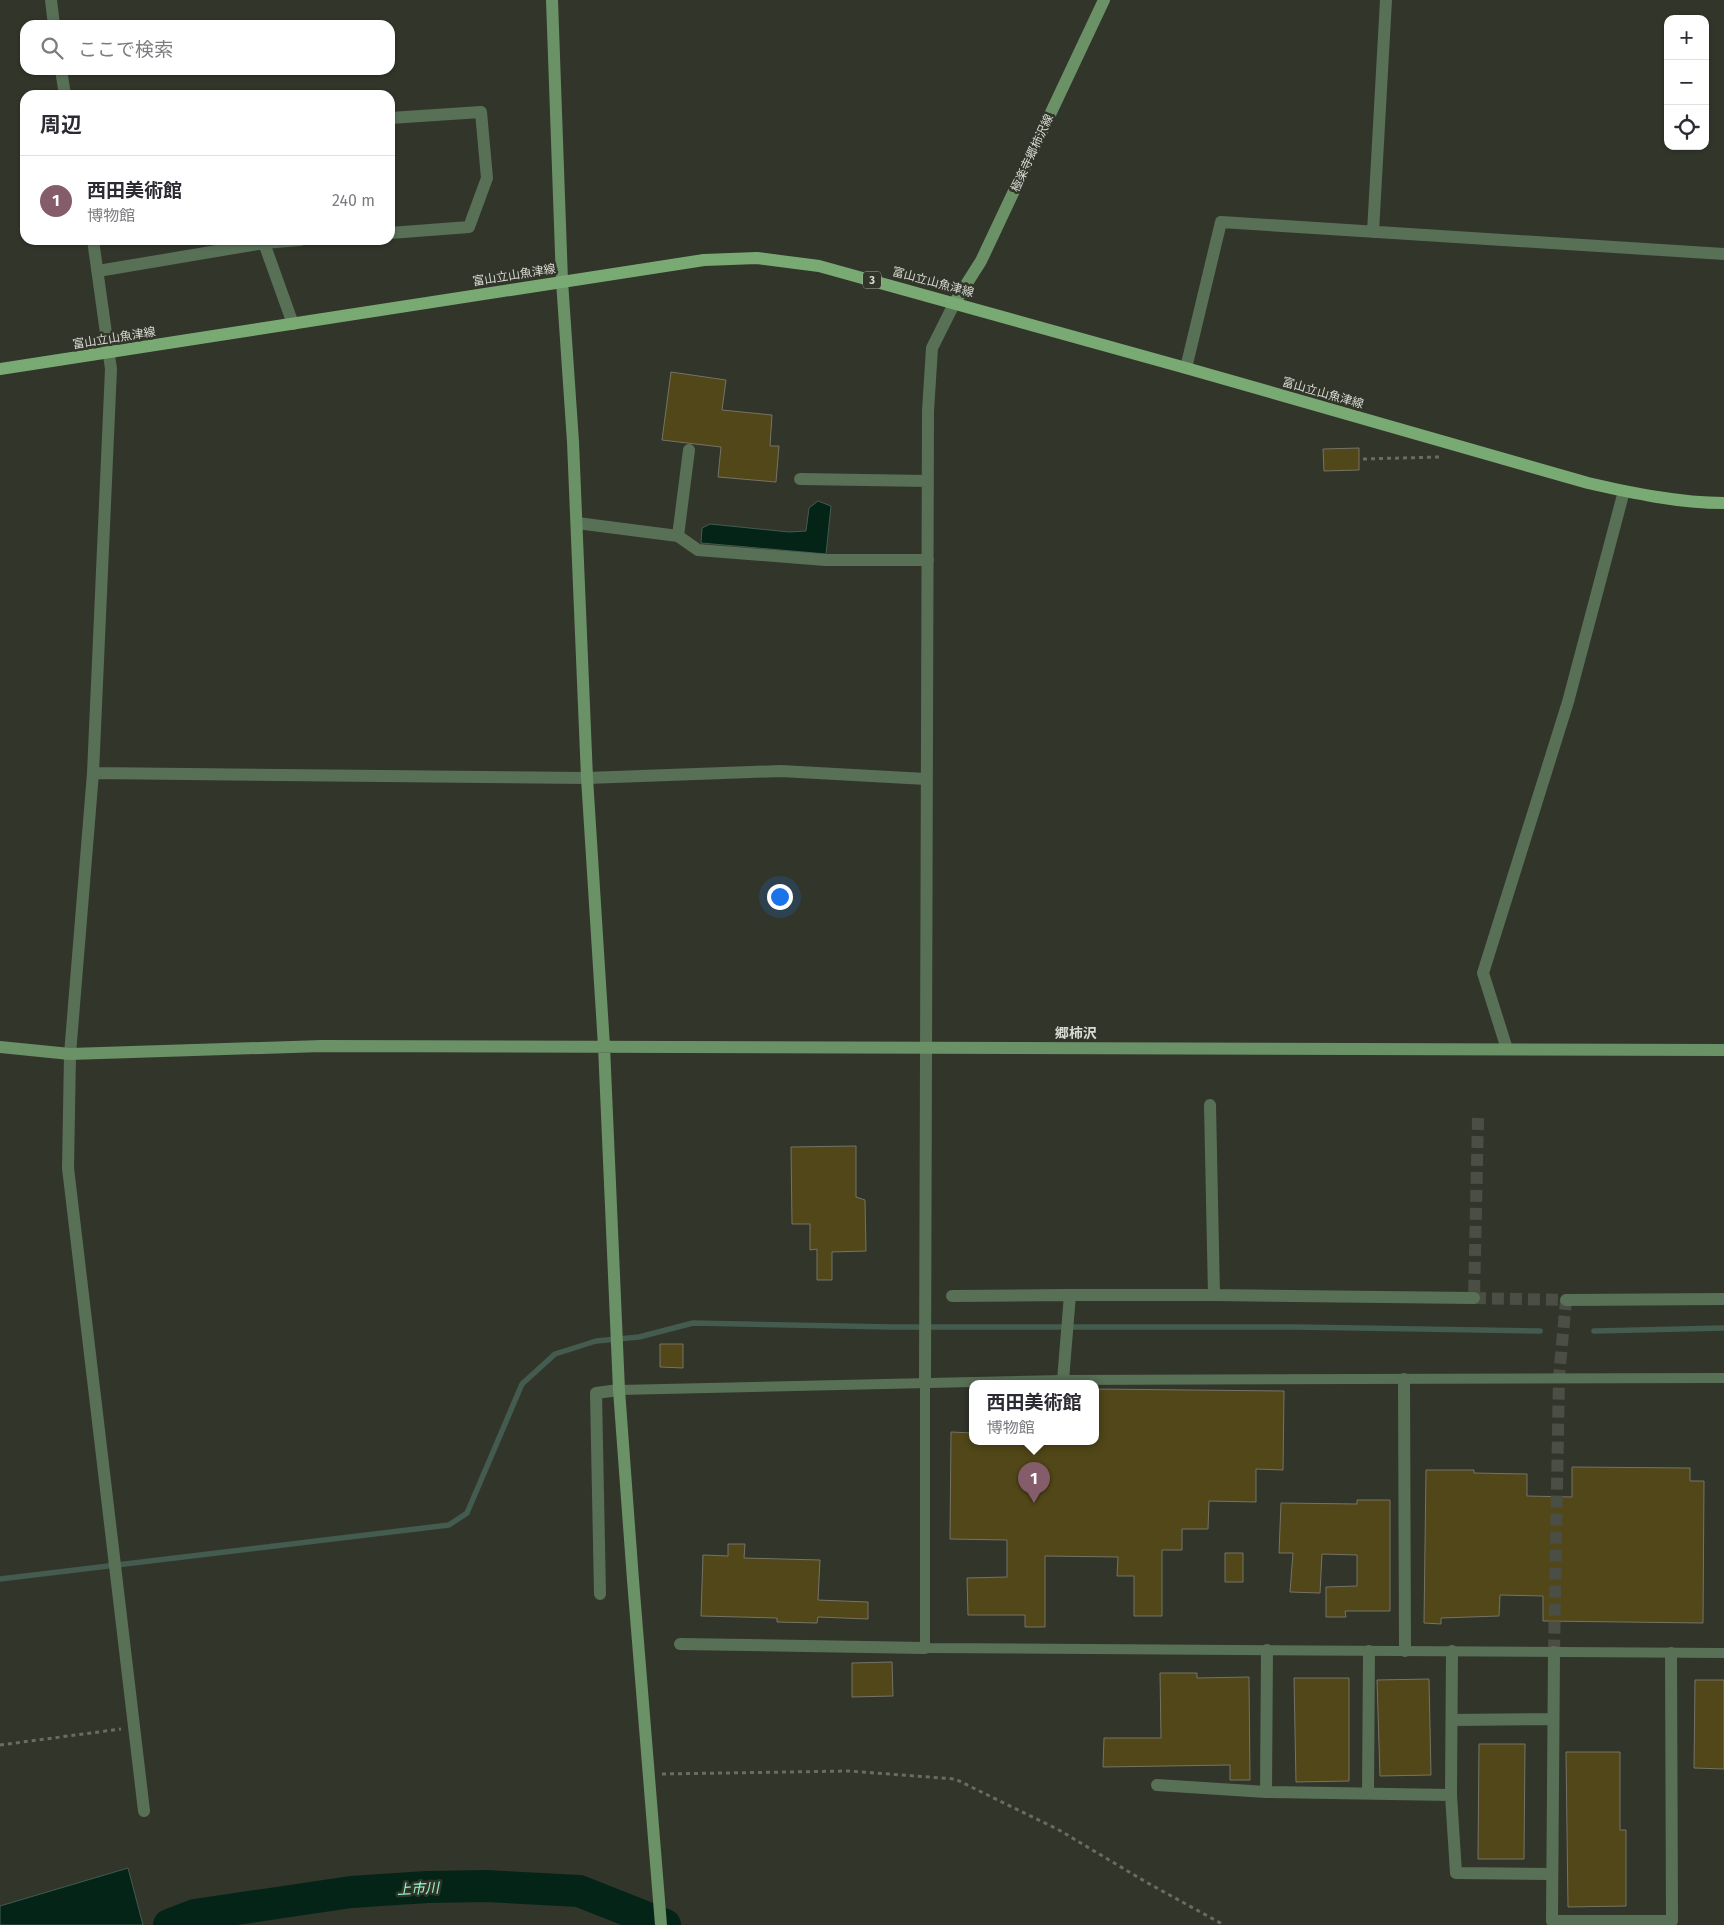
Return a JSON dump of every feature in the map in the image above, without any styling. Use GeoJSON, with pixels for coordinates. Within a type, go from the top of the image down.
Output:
{"type":"FeatureCollection","features":[{"type":"Feature","properties":{"kind":"main road","name":"富山立山魚津線"},"geometry":{"type":"LineString","coordinates":[[0,369],[704,260],[757,258],[819,266],[955,302],[1588,483],[1624,491],[1705,503],[1724,503]]}},
{"type":"Feature","properties":{"kind":"street"},"geometry":{"type":"LineString","coordinates":[[51,0],[53,20]]}},
{"type":"Feature","properties":{"kind":"street"},"geometry":{"type":"LineString","coordinates":[[552,0],[562,281],[576,523],[587,778],[604,1046],[619,1390],[661,1925]]}},
{"type":"Feature","properties":{"kind":"street","name":"極楽寺郷柿沢線"},"geometry":{"type":"LineString","coordinates":[[955,302],[981,261],[1104,0]]}},
{"type":"Feature","properties":{"kind":"street"},"geometry":{"type":"LineString","coordinates":[[1373,232],[1386,0]]}},
{"type":"Feature","properties":{"kind":"street"},"geometry":{"type":"LineString","coordinates":[[62,75],[64,90]]}},
{"type":"Feature","properties":{"kind":"street"},"geometry":{"type":"LineString","coordinates":[[395,118],[480,112],[487,178],[469,227],[395,233]]}},
{"type":"Feature","properties":{"kind":"street"},"geometry":{"type":"LineString","coordinates":[[1186,368],[1221,222],[1724,254]]}},
{"type":"Feature","properties":{"kind":"street"},"geometry":{"type":"LineString","coordinates":[[94,245],[111,369],[93,773],[70,1054],[68,1168],[144,1811]]}},
{"type":"Feature","properties":{"kind":"street"},"geometry":{"type":"LineString","coordinates":[[98,271],[242,245]]}},
{"type":"Feature","properties":{"kind":"street"},"geometry":{"type":"LineString","coordinates":[[265,245],[293,324]]}},
{"type":"Feature","properties":{"kind":"street"},"geometry":{"type":"LineString","coordinates":[[925,1383],[928,412],[932,348],[955,302]]}},
{"type":"Feature","properties":{"kind":"street"},"geometry":{"type":"LineString","coordinates":[[678,536],[689,450]]}},
{"type":"Feature","properties":{"kind":"street"},"geometry":{"type":"LineString","coordinates":[[800,479],[928,481]]}},
{"type":"Feature","properties":{"kind":"street"},"geometry":{"type":"LineString","coordinates":[[1507,1049],[1483,973],[1568,702],[1624,491]]}},
{"type":"Feature","properties":{"kind":"street"},"geometry":{"type":"LineString","coordinates":[[576,523],[678,536],[698,550],[826,560],[928,560]]}},
{"type":"Feature","properties":{"kind":"street"},"geometry":{"type":"LineString","coordinates":[[93,773],[587,778],[781,771],[926,780]]}},
{"type":"Feature","properties":{"kind":"street"},"geometry":{"type":"LineString","coordinates":[[0,1047],[70,1054],[322,1046],[1724,1050]]}},
{"type":"Feature","properties":{"kind":"street"},"geometry":{"type":"LineString","coordinates":[[1210,1105],[1214,1295]]}},
{"type":"Feature","properties":{"kind":"street"},"geometry":{"type":"LineString","coordinates":[[952,1296],[1214,1295],[1474,1298]]}},
{"type":"Feature","properties":{"kind":"street"},"geometry":{"type":"LineString","coordinates":[[1063,1380],[1070,1296]]}},
{"type":"Feature","properties":{"kind":"street"},"geometry":{"type":"LineString","coordinates":[[1566,1300],[1724,1299]]}},
{"type":"Feature","properties":{"kind":"street"},"geometry":{"type":"LineString","coordinates":[[1404,1379],[1405,1651]]}},
{"type":"Feature","properties":{"kind":"street"},"geometry":{"type":"LineString","coordinates":[[600,1594],[596,1392],[619,1390]]}},
{"type":"Feature","properties":{"kind":"street"},"geometry":{"type":"LineString","coordinates":[[680,1644],[925,1648]]}},
{"type":"Feature","properties":{"kind":"street"},"geometry":{"type":"LineString","coordinates":[[1266,1792],[1267,1650]]}},
{"type":"Feature","properties":{"kind":"street"},"geometry":{"type":"LineString","coordinates":[[1368,1794],[1369,1651]]}},
{"type":"Feature","properties":{"kind":"street"},"geometry":{"type":"LineString","coordinates":[[1452,1651],[1451,1795],[1456,1873],[1552,1874]]}},
{"type":"Feature","properties":{"kind":"street"},"geometry":{"type":"LineString","coordinates":[[1554,1652],[1552,1921],[1672,1921],[1671,1653]]}},
{"type":"Feature","properties":{"kind":"street"},"geometry":{"type":"LineString","coordinates":[[1452,1720],[1553,1719]]}},
{"type":"Feature","properties":{"kind":"street"},"geometry":{"type":"LineString","coordinates":[[1157,1785],[1266,1792],[1451,1795]]}},
{"type":"Feature","properties":{"kind":"lane"},"geometry":{"type":"LineString","coordinates":[[1063,1380],[1724,1378]]}},
{"type":"Feature","properties":{"kind":"lane"},"geometry":{"type":"LineString","coordinates":[[619,1390],[969,1382]]}},
{"type":"Feature","properties":{"kind":"lane"},"geometry":{"type":"LineString","coordinates":[[925,1383],[925,1648],[1724,1653]]}},
{"type":"Feature","properties":{"kind":"path"},"geometry":{"type":"LineString","coordinates":[[1363,459],[1442,457]]}},
{"type":"Feature","properties":{"kind":"path"},"geometry":{"type":"LineString","coordinates":[[0,1745],[134,1728]]}},
{"type":"Feature","properties":{"kind":"path"},"geometry":{"type":"LineString","coordinates":[[650,1774],[849,1771],[955,1779],[1060,1830],[1146,1882],[1224,1925]]}},
{"type":"Feature","properties":{"kind":"shaded area"},"geometry":{"type":"Polygon","coordinates":[[[818,501],[831,506],[826,554],[701,543],[702,528],[710,524],[789,532],[806,531],[809,508],[818,501]]]}},
{"type":"Feature","properties":{"kind":"shaded area"},"geometry":{"type":"Polygon","coordinates":[[[128,1868],[143,1925],[0,1925],[0,1906],[128,1868]]]}},
{"type":"Feature","properties":{"kind":"building"},"geometry":{"type":"Polygon","coordinates":[[[671,372],[726,380],[722,410],[772,415],[770,446],[779,446],[776,482],[718,477],[721,447],[662,440],[671,372]]]}},
{"type":"Feature","properties":{"kind":"building"},"geometry":{"type":"Polygon","coordinates":[[[1359,448],[1359,470],[1324,471],[1323,449],[1359,448]]]}},
{"type":"Feature","properties":{"kind":"building"},"geometry":{"type":"Polygon","coordinates":[[[856,1146],[856,1197],[865,1200],[866,1251],[832,1252],[832,1280],[817,1280],[817,1249],[810,1250],[810,1224],[792,1224],[791,1147],[856,1146]]]}},
{"type":"Feature","properties":{"kind":"building"},"geometry":{"type":"Polygon","coordinates":[[[660,1344],[683,1344],[683,1368],[660,1367],[660,1344]]]}},
{"type":"Feature","properties":{"kind":"building"},"geometry":{"type":"Polygon","coordinates":[[[1099,1389],[1284,1391],[1283,1470],[1256,1469],[1256,1502],[1209,1501],[1208,1529],[1182,1529],[1182,1550],[1162,1550],[1162,1616],[1134,1616],[1134,1576],[1117,1576],[1118,1557],[1045,1556],[1045,1627],[1025,1627],[1025,1615],[968,1615],[967,1578],[1007,1577],[1007,1540],[950,1539],[951,1432],[969,1433],[969,1445],[1099,1445],[1099,1389]]]}},
{"type":"Feature","properties":{"kind":"building"},"geometry":{"type":"Polygon","coordinates":[[[1572,1467],[1690,1468],[1690,1481],[1704,1481],[1703,1623],[1543,1621],[1543,1596],[1500,1595],[1499,1616],[1441,1618],[1441,1624],[1424,1623],[1426,1470],[1474,1470],[1474,1473],[1527,1474],[1527,1496],[1572,1497],[1572,1467]]]}},
{"type":"Feature","properties":{"kind":"building"},"geometry":{"type":"Polygon","coordinates":[[[1357,1500],[1390,1500],[1390,1611],[1345,1611],[1346,1617],[1326,1617],[1326,1587],[1357,1586],[1357,1555],[1322,1554],[1320,1593],[1290,1592],[1293,1553],[1279,1553],[1281,1503],[1357,1504],[1357,1500]]]}},
{"type":"Feature","properties":{"kind":"building"},"geometry":{"type":"Polygon","coordinates":[[[728,1544],[745,1544],[744,1558],[820,1560],[818,1600],[868,1602],[868,1619],[818,1617],[817,1623],[777,1622],[777,1618],[701,1616],[703,1555],[728,1556],[728,1544]]]}},
{"type":"Feature","properties":{"kind":"building"},"geometry":{"type":"Polygon","coordinates":[[[1225,1553],[1243,1553],[1243,1582],[1225,1582],[1225,1553]]]}},
{"type":"Feature","properties":{"kind":"building"},"geometry":{"type":"Polygon","coordinates":[[[892,1662],[893,1696],[852,1697],[852,1663],[892,1662]]]}},
{"type":"Feature","properties":{"kind":"building"},"geometry":{"type":"Polygon","coordinates":[[[1160,1673],[1197,1673],[1197,1678],[1249,1677],[1250,1780],[1230,1780],[1230,1765],[1103,1767],[1104,1738],[1161,1738],[1160,1673]]]}},
{"type":"Feature","properties":{"kind":"building"},"geometry":{"type":"Polygon","coordinates":[[[1294,1678],[1349,1678],[1349,1781],[1296,1782],[1294,1678]]]}},
{"type":"Feature","properties":{"kind":"building"},"geometry":{"type":"Polygon","coordinates":[[[1429,1679],[1431,1775],[1380,1776],[1377,1680],[1429,1679]]]}},
{"type":"Feature","properties":{"kind":"building"},"geometry":{"type":"Polygon","coordinates":[[[1695,1680],[1724,1680],[1724,1769],[1694,1768],[1695,1680]]]}},
{"type":"Feature","properties":{"kind":"building"},"geometry":{"type":"Polygon","coordinates":[[[1479,1744],[1525,1744],[1524,1859],[1478,1859],[1479,1744]]]}},
{"type":"Feature","properties":{"kind":"building"},"geometry":{"type":"Polygon","coordinates":[[[1566,1752],[1620,1752],[1620,1830],[1626,1830],[1626,1906],[1568,1907],[1566,1752]]]}},
{"type":"Feature","properties":{"kind":"waterway"},"geometry":{"type":"LineString","coordinates":[[0,1579],[449,1525],[467,1513],[522,1384],[555,1354],[596,1341],[639,1337],[693,1323],[893,1327],[1296,1327],[1540,1331]]}},
{"type":"Feature","properties":{"kind":"waterway"},"geometry":{"type":"LineString","coordinates":[[1594,1331],[1724,1328]]}},
{"type":"Feature","properties":{"kind":"waterway","name":"上市川"},"geometry":{"type":"LineString","coordinates":[[169,1925],[195,1915],[351,1892],[427,1887],[486,1886],[579,1891],[665,1925]]}},
{"type":"Feature","properties":{"kind":"tunnel"},"geometry":{"type":"LineString","coordinates":[[1478,1118],[1474,1298],[1566,1300],[1559,1377],[1554,1652]]}},
{"type":"Feature","properties":{"kind":"place","name":"西田美術館"},"geometry":{"type":"Point","coordinates":[1034,1503]}},
{"type":"Feature","properties":{"kind":"district","name":"郷柿沢"},"geometry":{"type":"Point","coordinates":[1076,1033]}}]}
